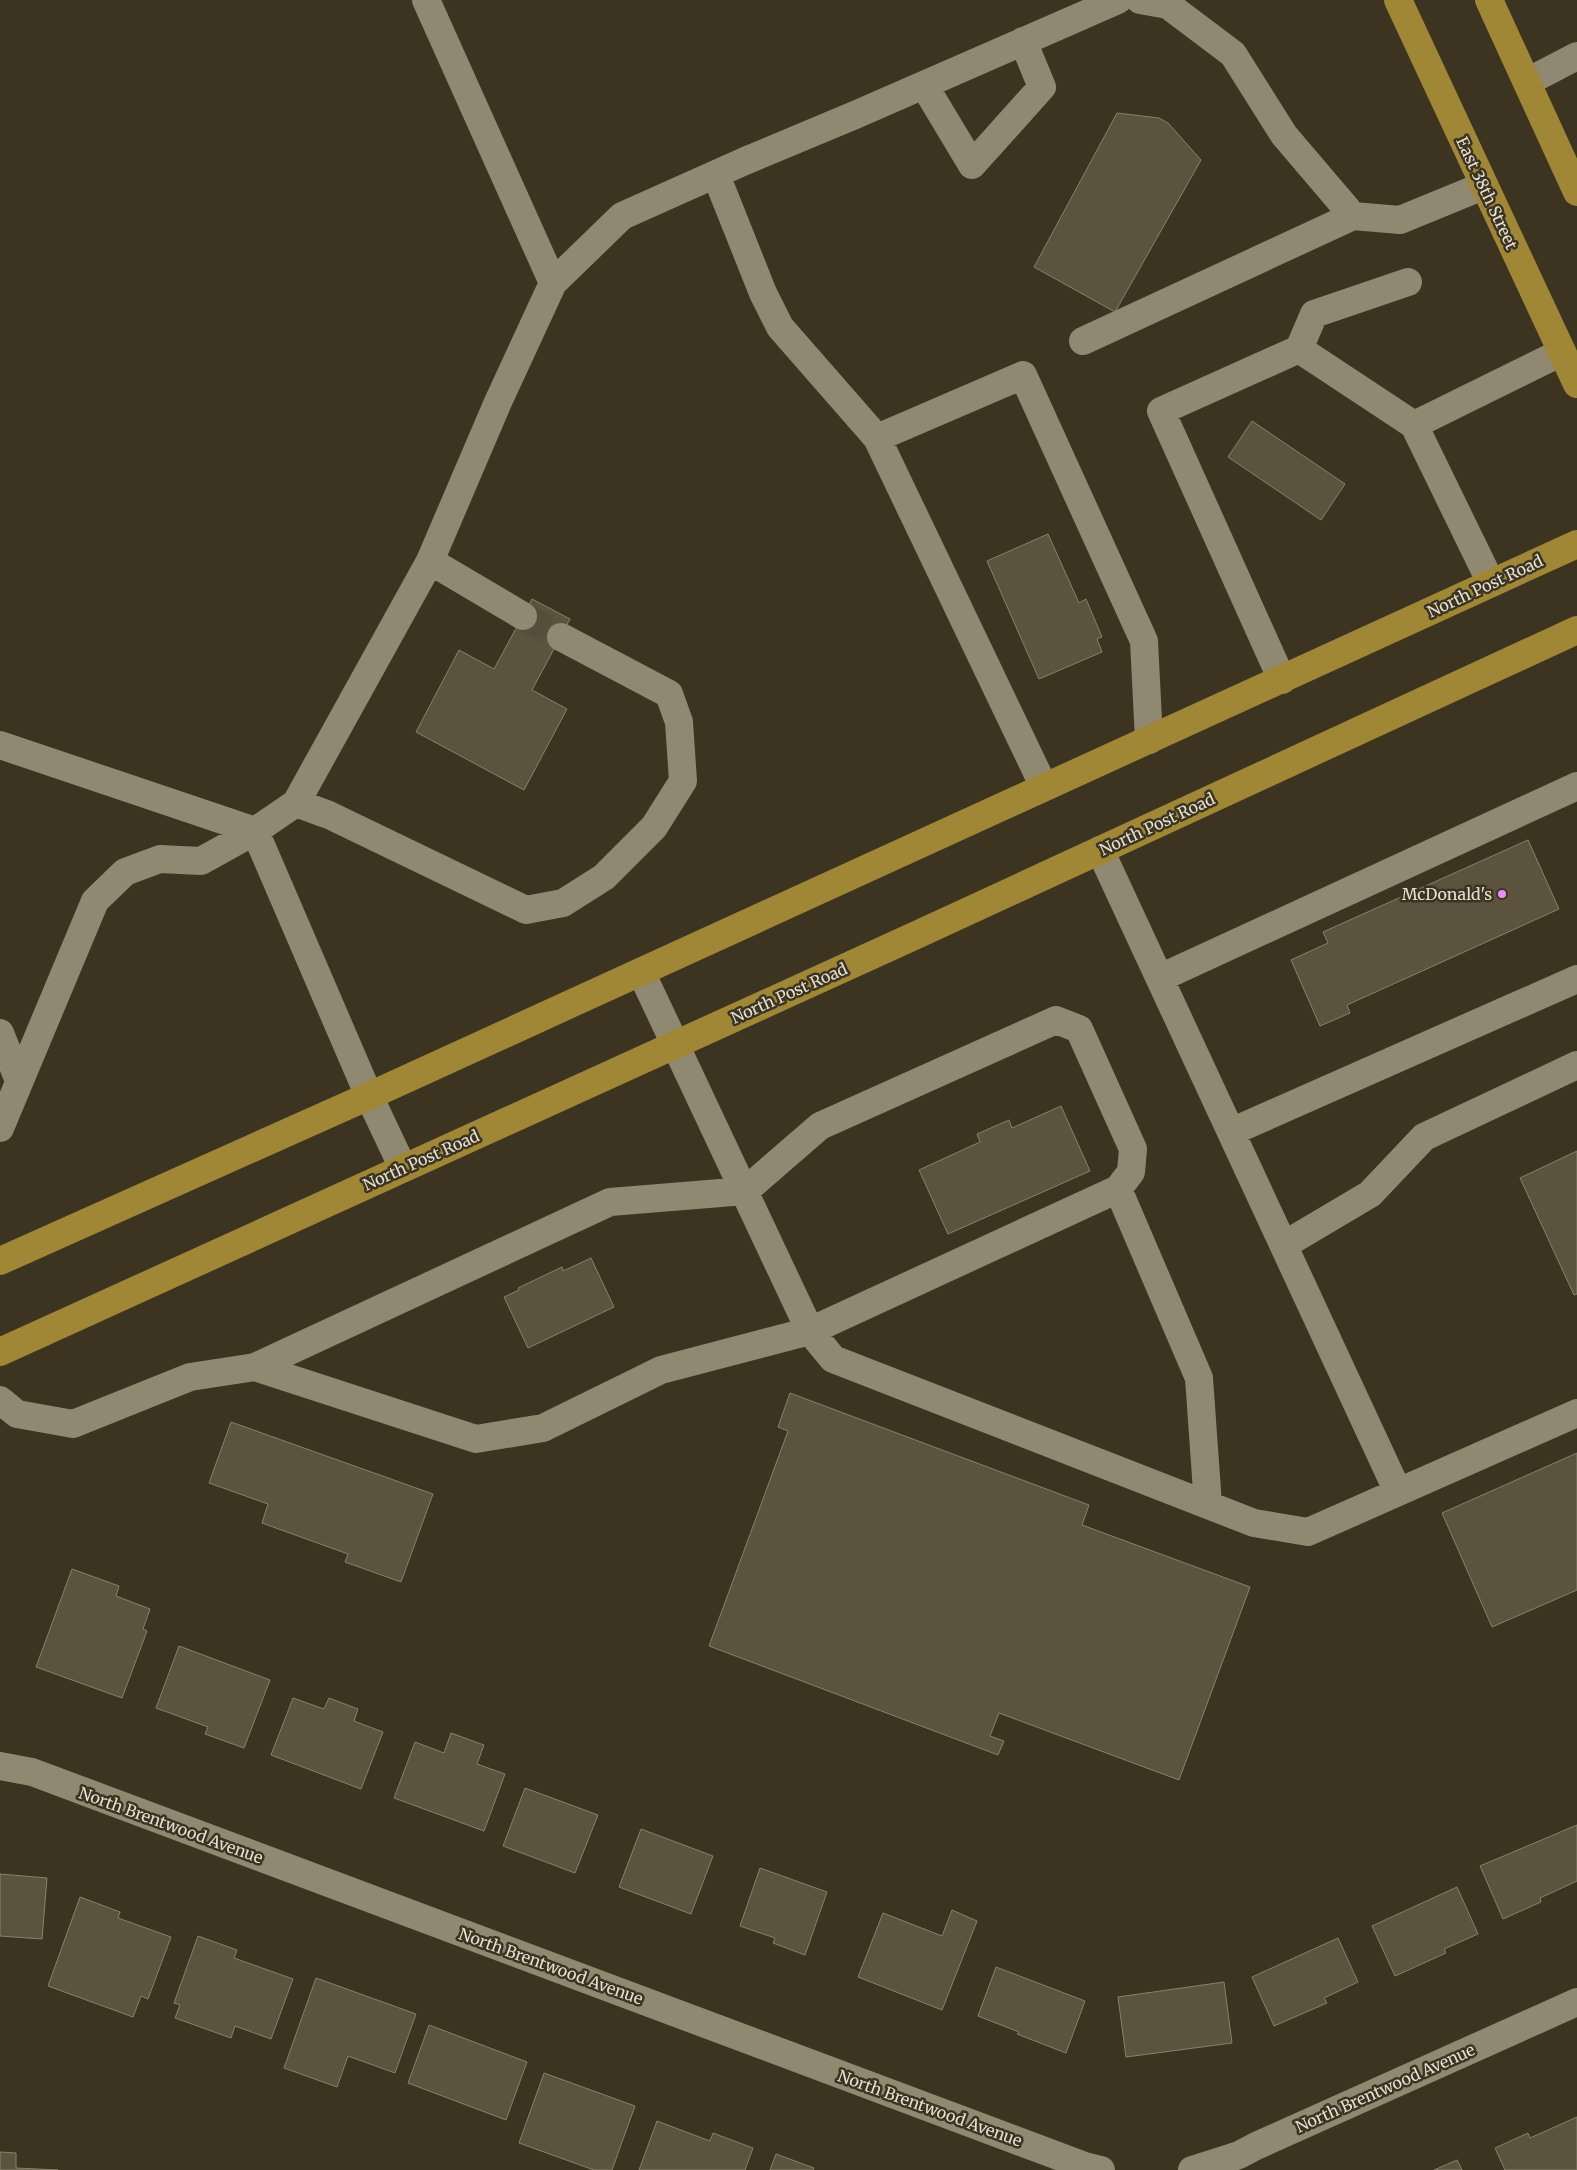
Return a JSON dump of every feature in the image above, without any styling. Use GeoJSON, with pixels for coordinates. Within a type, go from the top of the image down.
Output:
{"type":"FeatureCollection","features":[{"type":"Feature","properties":{"kind":"main road","name":"East 38th Street"},"geometry":{"type":"LineString","coordinates":[[1398,0],[1483,186],[1577,384]]}},
{"type":"Feature","properties":{"kind":"main road"},"geometry":{"type":"LineString","coordinates":[[1489,0],[1574,179]]}},
{"type":"Feature","properties":{"kind":"main road","name":"North Post Road"},"geometry":{"type":"LineString","coordinates":[[0,1261],[369,1096],[1577,544]]}},
{"type":"Feature","properties":{"kind":"main road","name":"North Post Road"},"geometry":{"type":"LineString","coordinates":[[0,1352],[1577,630]]}},
{"type":"Feature","properties":{"kind":"street"},"geometry":{"type":"LineString","coordinates":[[426,0],[553,283]]}},
{"type":"Feature","properties":{"kind":"street"},"geometry":{"type":"LineString","coordinates":[[0,1128],[95,901],[125,872],[160,859],[201,861],[255,831],[296,803],[430,561],[498,402],[553,283],[622,216],[1118,0]]}},
{"type":"Feature","properties":{"kind":"street"},"geometry":{"type":"LineString","coordinates":[[1140,0],[1168,5],[1233,54],[1284,135],[1353,216]]}},
{"type":"Feature","properties":{"kind":"street"},"geometry":{"type":"LineString","coordinates":[[924,85],[972,165],[1042,87],[1023,41]]}},
{"type":"Feature","properties":{"kind":"street"},"geometry":{"type":"LineString","coordinates":[[1527,82],[1577,56]]}},
{"type":"Feature","properties":{"kind":"street"},"geometry":{"type":"LineString","coordinates":[[716,175],[763,293],[780,327],[877,438],[1044,788]]}},
{"type":"Feature","properties":{"kind":"street"},"geometry":{"type":"LineString","coordinates":[[1083,341],[1353,216],[1400,220],[1483,186]]}},
{"type":"Feature","properties":{"kind":"street"},"geometry":{"type":"LineString","coordinates":[[1282,680],[1161,411],[1299,349],[1314,314],[1408,282]]}},
{"type":"Feature","properties":{"kind":"street"},"geometry":{"type":"LineString","coordinates":[[1299,349],[1414,425],[1491,583]]}},
{"type":"Feature","properties":{"kind":"street"},"geometry":{"type":"LineString","coordinates":[[1414,425],[1562,352]]}},
{"type":"Feature","properties":{"kind":"street"},"geometry":{"type":"LineString","coordinates":[[877,438],[1023,375],[1144,641],[1149,740]]}},
{"type":"Feature","properties":{"kind":"street"},"geometry":{"type":"LineString","coordinates":[[430,561],[523,616]]}},
{"type":"Feature","properties":{"kind":"street"},"geometry":{"type":"LineString","coordinates":[[296,803],[329,815],[526,910],[563,903],[588,888],[604,877],[654,827],[683,781],[679,722],[668,694],[560,637]]}},
{"type":"Feature","properties":{"kind":"street"},"geometry":{"type":"LineString","coordinates":[[0,745],[255,831],[369,1096],[403,1168]]}},
{"type":"Feature","properties":{"kind":"street"},"geometry":{"type":"LineString","coordinates":[[1160,978],[1577,786]]}},
{"type":"Feature","properties":{"kind":"street"},"geometry":{"type":"LineString","coordinates":[[1100,850],[1398,1492]]}},
{"type":"Feature","properties":{"kind":"street"},"geometry":{"type":"LineString","coordinates":[[641,972],[810,1331],[833,1359],[1254,1523],[1308,1532],[1577,1413]]}},
{"type":"Feature","properties":{"kind":"street"},"geometry":{"type":"LineString","coordinates":[[1231,1132],[1577,979]]}},
{"type":"Feature","properties":{"kind":"street"},"geometry":{"type":"LineString","coordinates":[[0,1400],[17,1414],[73,1424],[190,1377],[255,1367],[610,1202],[744,1191],[820,1126],[1056,1020],[1078,1029],[1133,1149],[1131,1172],[1118,1189],[810,1331],[661,1370],[543,1428],[476,1439],[255,1367]]}},
{"type":"Feature","properties":{"kind":"street"},"geometry":{"type":"LineString","coordinates":[[0,1033],[19,1081]]}},
{"type":"Feature","properties":{"kind":"street"},"geometry":{"type":"LineString","coordinates":[[1284,1245],[1370,1194],[1424,1137],[1577,1066]]}},
{"type":"Feature","properties":{"kind":"street"},"geometry":{"type":"LineString","coordinates":[[1118,1189],[1199,1378],[1208,1505]]}},
{"type":"Feature","properties":{"kind":"street","name":"North Brentwood Avenue"},"geometry":{"type":"LineString","coordinates":[[0,1766],[32,1772],[1085,2166],[1101,2170]]}},
{"type":"Feature","properties":{"kind":"street","name":"North Brentwood Avenue"},"geometry":{"type":"LineString","coordinates":[[1192,2170],[1239,2155],[1577,2002]]}},
{"type":"Feature","properties":{"kind":"building"},"geometry":{"type":"Polygon","coordinates":[[[1117,113],[1159,118],[1168,123],[1201,160],[1115,312],[1034,267],[1117,113]]]}},
{"type":"Feature","properties":{"kind":"building"},"geometry":{"type":"Polygon","coordinates":[[[1252,421],[1345,484],[1321,520],[1228,457],[1252,421]]]}},
{"type":"Feature","properties":{"kind":"building"},"geometry":{"type":"Polygon","coordinates":[[[1048,534],[1079,603],[1086,599],[1102,637],[1097,639],[1102,652],[1039,679],[987,561],[1048,534]]]}},
{"type":"Feature","properties":{"kind":"building"},"geometry":{"type":"Polygon","coordinates":[[[532,599],[570,619],[532,690],[567,709],[524,790],[416,732],[459,650],[494,669],[532,599]]]}},
{"type":"Feature","properties":{"kind":"building"},"geometry":{"type":"Polygon","coordinates":[[[1528,840],[1559,909],[1347,1005],[1350,1013],[1320,1026],[1291,960],[1328,943],[1323,932],[1528,840]]]}},
{"type":"Feature","properties":{"kind":"building"},"geometry":{"type":"Polygon","coordinates":[[[1061,1106],[1090,1171],[948,1234],[919,1170],[980,1142],[977,1134],[1009,1120],[1012,1128],[1061,1106]]]}},
{"type":"Feature","properties":{"kind":"building"},"geometry":{"type":"Polygon","coordinates":[[[1577,1151],[1577,1294],[1574,1295],[1520,1178],[1577,1151]]]}},
{"type":"Feature","properties":{"kind":"building"},"geometry":{"type":"Polygon","coordinates":[[[591,1258],[614,1307],[528,1348],[504,1297],[519,1290],[518,1288],[562,1267],[563,1271],[591,1258]]]}},
{"type":"Feature","properties":{"kind":"building"},"geometry":{"type":"Polygon","coordinates":[[[790,1393],[1089,1505],[1082,1525],[1250,1587],[1179,1780],[999,1713],[990,1736],[1004,1741],[998,1755],[709,1646],[788,1431],[778,1427],[790,1393]]]}},
{"type":"Feature","properties":{"kind":"building"},"geometry":{"type":"Polygon","coordinates":[[[231,1422],[433,1494],[401,1582],[345,1562],[348,1554],[262,1523],[268,1504],[209,1483],[231,1422]]]}},
{"type":"Feature","properties":{"kind":"building"},"geometry":{"type":"Polygon","coordinates":[[[1577,1453],[1577,1590],[1492,1627],[1442,1513],[1577,1453]]]}},
{"type":"Feature","properties":{"kind":"building"},"geometry":{"type":"Polygon","coordinates":[[[72,1569],[119,1586],[116,1596],[150,1609],[143,1629],[147,1631],[122,1698],[36,1667],[72,1569]]]}},
{"type":"Feature","properties":{"kind":"building"},"geometry":{"type":"Polygon","coordinates":[[[179,1646],[270,1680],[244,1748],[205,1734],[208,1727],[156,1708],[179,1646]]]}},
{"type":"Feature","properties":{"kind":"building"},"geometry":{"type":"Polygon","coordinates":[[[293,1698],[324,1709],[329,1698],[358,1709],[354,1721],[383,1732],[361,1789],[271,1755],[293,1698]]]}},
{"type":"Feature","properties":{"kind":"building"},"geometry":{"type":"Polygon","coordinates":[[[451,1733],[484,1745],[477,1764],[505,1774],[484,1831],[394,1798],[415,1742],[444,1753],[451,1733]]]}},
{"type":"Feature","properties":{"kind":"building"},"geometry":{"type":"Polygon","coordinates":[[[525,1788],[598,1815],[575,1873],[503,1846],[525,1788]]]}},
{"type":"Feature","properties":{"kind":"building"},"geometry":{"type":"Polygon","coordinates":[[[1577,1825],[1577,1881],[1540,1898],[1541,1902],[1503,1919],[1480,1866],[1577,1825]]]}},
{"type":"Feature","properties":{"kind":"building"},"geometry":{"type":"Polygon","coordinates":[[[641,1829],[713,1856],[691,1914],[619,1887],[641,1829]]]}},
{"type":"Feature","properties":{"kind":"building"},"geometry":{"type":"Polygon","coordinates":[[[760,1868],[827,1892],[805,1955],[773,1943],[775,1938],[740,1926],[760,1868]]]}},
{"type":"Feature","properties":{"kind":"building"},"geometry":{"type":"Polygon","coordinates":[[[0,1874],[47,1878],[42,1939],[0,1936],[0,1874]]]}},
{"type":"Feature","properties":{"kind":"building"},"geometry":{"type":"Polygon","coordinates":[[[1457,1887],[1478,1934],[1444,1949],[1446,1953],[1395,1976],[1372,1926],[1457,1887]]]}},
{"type":"Feature","properties":{"kind":"building"},"geometry":{"type":"Polygon","coordinates":[[[80,1897],[120,1912],[118,1918],[171,1937],[148,1999],[141,1996],[133,2017],[48,1986],[80,1897]]]}},
{"type":"Feature","properties":{"kind":"building"},"geometry":{"type":"Polygon","coordinates":[[[952,1910],[977,1921],[942,2010],[858,1977],[883,1913],[942,1936],[952,1910]]]}},
{"type":"Feature","properties":{"kind":"building"},"geometry":{"type":"Polygon","coordinates":[[[198,1936],[237,1950],[234,1958],[293,1979],[271,2039],[235,2026],[231,2038],[175,2018],[180,2005],[174,2003],[198,1936]]]}},
{"type":"Feature","properties":{"kind":"building"},"geometry":{"type":"Polygon","coordinates":[[[1338,1938],[1358,1982],[1324,1998],[1327,2003],[1274,2026],[1252,1977],[1338,1938]]]}},
{"type":"Feature","properties":{"kind":"building"},"geometry":{"type":"Polygon","coordinates":[[[996,1967],[1085,2001],[1066,2053],[978,2016],[996,1967]]]}},
{"type":"Feature","properties":{"kind":"building"},"geometry":{"type":"Polygon","coordinates":[[[316,1978],[416,2014],[395,2073],[348,2056],[337,2087],[284,2068],[316,1978]]]}},
{"type":"Feature","properties":{"kind":"building"},"geometry":{"type":"Polygon","coordinates":[[[1224,1982],[1232,2043],[1126,2057],[1118,1997],[1224,1982]]]}},
{"type":"Feature","properties":{"kind":"building"},"geometry":{"type":"Polygon","coordinates":[[[429,2025],[527,2062],[506,2120],[408,2083],[429,2025]]]}},
{"type":"Feature","properties":{"kind":"building"},"geometry":{"type":"Polygon","coordinates":[[[544,2073],[635,2106],[612,2170],[594,2170],[519,2143],[544,2073]]]}},
{"type":"Feature","properties":{"kind":"building"},"geometry":{"type":"Polygon","coordinates":[[[1577,2117],[1577,2170],[1505,2170],[1495,2148],[1528,2133],[1530,2138],[1577,2117]]]}},
{"type":"Feature","properties":{"kind":"building"},"geometry":{"type":"Polygon","coordinates":[[[657,2121],[710,2141],[713,2133],[753,2148],[745,2170],[639,2170],[657,2121]]]}},
{"type":"Feature","properties":{"kind":"building"},"geometry":{"type":"Polygon","coordinates":[[[0,2152],[16,2153],[16,2168],[58,2170],[0,2170],[0,2152]]]}},
{"type":"Feature","properties":{"kind":"building"},"geometry":{"type":"Polygon","coordinates":[[[776,2154],[814,2168],[813,2170],[770,2170],[776,2154]]]}},
{"type":"Feature","properties":{"kind":"building"},"geometry":{"type":"Polygon","coordinates":[[[1457,2160],[1462,2170],[1434,2170],[1457,2160]]]}},
{"type":"Feature","properties":{"kind":"tunnel"},"geometry":{"type":"LineString","coordinates":[[523,616],[561,637]]}},
{"type":"Feature","properties":{"kind":"place","name":"McDonald's"},"geometry":{"type":"Point","coordinates":[1502,894]}}]}
